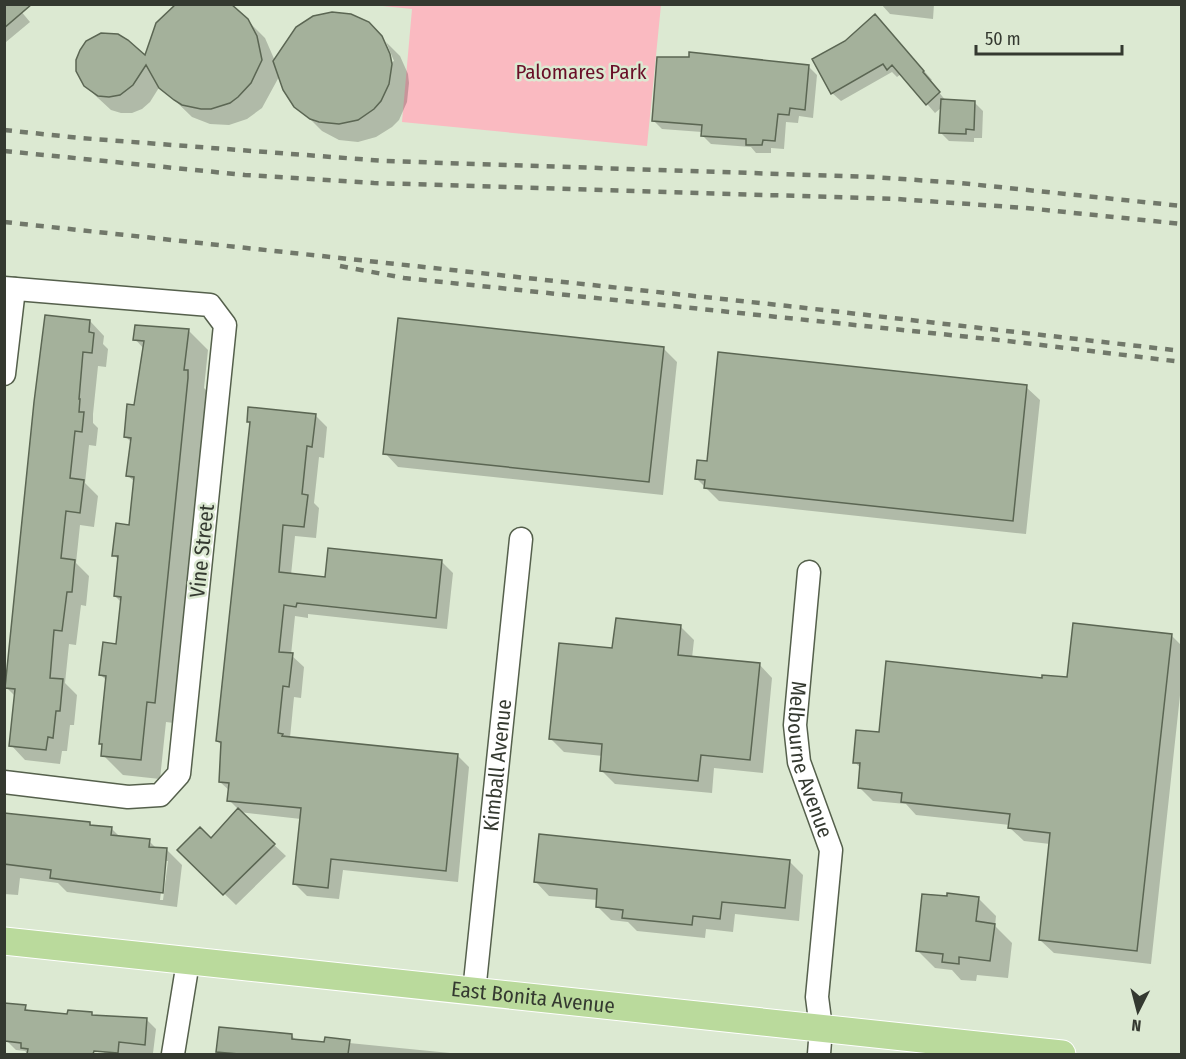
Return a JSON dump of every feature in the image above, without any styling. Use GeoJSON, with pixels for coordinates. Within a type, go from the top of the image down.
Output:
{"type":"FeatureCollection","features":[{"type":"Feature","properties":{"kind":"main road","name":"East Bonita Avenue"},"geometry":{"type":"LineString","coordinates":[[4,941],[474,992],[820,1041],[1062,1054]]}},
{"type":"Feature","properties":{"kind":"street","name":"Vine Street"},"geometry":{"type":"LineString","coordinates":[[4,782],[128,797],[160,795],[179,774],[225,325],[210,305],[9,288]]}},
{"type":"Feature","properties":{"kind":"street"},"geometry":{"type":"LineString","coordinates":[[4,374],[9,288]]}},
{"type":"Feature","properties":{"kind":"street","name":"Kimball Avenue"},"geometry":{"type":"LineString","coordinates":[[474,992],[521,539]]}},
{"type":"Feature","properties":{"kind":"street","name":"Melbourne Avenue"},"geometry":{"type":"LineString","coordinates":[[809,572],[795,725],[799,762],[831,850],[817,997],[820,1041]]}},
{"type":"Feature","properties":{"kind":"street"},"geometry":{"type":"LineString","coordinates":[[174,1054],[188,962]]}},
{"type":"Feature","properties":{"kind":"green space","name":"Palomares Park"},"geometry":{"type":"Polygon","coordinates":[[[373,5],[661,5],[647,146],[402,122],[412,9],[373,5]]]}},
{"type":"Feature","properties":{"kind":"building"},"geometry":{"type":"Polygon","coordinates":[[[4,4],[32,4],[4,28],[4,4]]]}},
{"type":"Feature","properties":{"kind":"building"},"geometry":{"type":"Polygon","coordinates":[[[176,4],[231,4],[248,19],[257,36],[262,60],[251,83],[238,97],[230,103],[211,109],[182,105],[159,88],[146,65],[133,85],[120,95],[98,96],[84,86],[76,71],[76,60],[86,41],[101,33],[118,34],[145,55],[156,23],[176,4]]]}},
{"type":"Feature","properties":{"kind":"building"},"geometry":{"type":"Polygon","coordinates":[[[332,12],[351,14],[369,22],[382,36],[392,64],[389,84],[381,101],[374,109],[358,120],[339,124],[310,119],[294,107],[283,90],[273,61],[296,27],[313,16],[332,12]]]}},
{"type":"Feature","properties":{"kind":"building"},"geometry":{"type":"Polygon","coordinates":[[[875,14],[940,92],[926,105],[892,65],[887,70],[883,64],[831,94],[812,59],[845,41],[875,14]]]}},
{"type":"Feature","properties":{"kind":"building"},"geometry":{"type":"Polygon","coordinates":[[[689,52],[809,65],[805,110],[790,108],[789,115],[778,114],[775,141],[763,140],[762,145],[746,145],[746,139],[701,136],[702,125],[652,121],[657,57],[689,57],[689,52]]]}},
{"type":"Feature","properties":{"kind":"building"},"geometry":{"type":"Polygon","coordinates":[[[941,99],[975,101],[974,130],[966,129],[966,134],[939,133],[941,99]]]}},
{"type":"Feature","properties":{"kind":"building"},"geometry":{"type":"Polygon","coordinates":[[[45,315],[90,320],[89,332],[94,333],[92,353],[83,352],[79,399],[79,412],[84,412],[82,432],[75,431],[70,478],[84,480],[80,513],[66,511],[61,558],[75,560],[72,592],[67,592],[62,631],[54,630],[50,678],[63,679],[60,711],[56,711],[53,738],[48,737],[46,750],[9,746],[15,689],[5,688],[45,315]]]}},
{"type":"Feature","properties":{"kind":"building"},"geometry":{"type":"Polygon","coordinates":[[[398,318],[664,347],[649,482],[383,454],[398,318]]]}},
{"type":"Feature","properties":{"kind":"building"},"geometry":{"type":"Polygon","coordinates":[[[135,325],[189,329],[184,370],[188,370],[188,378],[155,703],[147,702],[141,760],[101,756],[102,744],[99,744],[106,676],[99,675],[103,642],[116,644],[121,597],[114,596],[118,556],[112,556],[116,523],[129,525],[134,477],[126,476],[131,438],[124,437],[127,404],[134,405],[144,341],[133,340],[135,325]]]}},
{"type":"Feature","properties":{"kind":"building"},"geometry":{"type":"Polygon","coordinates":[[[718,352],[1027,385],[1013,521],[704,488],[705,480],[695,479],[697,460],[707,461],[718,352]]]}},
{"type":"Feature","properties":{"kind":"building"},"geometry":{"type":"Polygon","coordinates":[[[248,407],[316,414],[312,447],[307,446],[302,494],[308,495],[304,527],[283,525],[279,572],[325,577],[328,548],[442,560],[436,618],[297,603],[296,607],[284,605],[279,652],[293,653],[289,687],[283,686],[278,733],[283,734],[282,736],[458,754],[446,871],[331,859],[328,888],[293,884],[301,808],[227,801],[229,783],[219,782],[221,742],[216,741],[250,422],[247,422],[248,407]]]}},
{"type":"Feature","properties":{"kind":"building"},"geometry":{"type":"Polygon","coordinates":[[[616,618],[681,625],[678,655],[760,663],[750,760],[701,755],[698,781],[635,775],[600,771],[602,744],[549,739],[559,643],[612,648],[616,618]]]}},
{"type":"Feature","properties":{"kind":"building"},"geometry":{"type":"Polygon","coordinates":[[[1073,623],[1172,634],[1137,951],[1039,940],[1050,833],[1008,828],[1010,814],[901,802],[902,793],[858,788],[860,763],[853,763],[856,730],[879,732],[886,661],[1042,678],[1042,675],[1067,677],[1073,623]]]}},
{"type":"Feature","properties":{"kind":"building"},"geometry":{"type":"Polygon","coordinates":[[[238,808],[275,844],[223,895],[177,850],[200,827],[211,838],[238,808]]]}},
{"type":"Feature","properties":{"kind":"building"},"geometry":{"type":"Polygon","coordinates":[[[4,813],[90,822],[90,825],[112,827],[111,835],[150,839],[149,847],[167,848],[163,893],[50,878],[51,870],[4,864],[4,813]]]}},
{"type":"Feature","properties":{"kind":"building"},"geometry":{"type":"Polygon","coordinates":[[[539,834],[790,860],[785,908],[722,902],[720,919],[693,916],[692,925],[622,918],[623,910],[596,907],[597,889],[534,882],[539,834]]]}},
{"type":"Feature","properties":{"kind":"building"},"geometry":{"type":"Polygon","coordinates":[[[947,893],[979,897],[976,921],[995,924],[990,961],[959,957],[959,964],[942,962],[943,954],[916,951],[922,894],[947,896],[947,893]]]}},
{"type":"Feature","properties":{"kind":"building"},"geometry":{"type":"Polygon","coordinates":[[[4,1003],[26,1005],[25,1010],[67,1014],[68,1010],[92,1012],[92,1015],[147,1018],[145,1045],[119,1042],[118,1053],[94,1051],[93,1054],[27,1054],[28,1049],[21,1048],[21,1043],[5,1041],[4,1003]]]}},
{"type":"Feature","properties":{"kind":"building"},"geometry":{"type":"Polygon","coordinates":[[[219,1027],[292,1034],[292,1039],[324,1042],[325,1037],[350,1040],[348,1054],[216,1052],[219,1027]]]}},
{"type":"Feature","properties":{"kind":"railway"},"geometry":{"type":"LineString","coordinates":[[4,130],[80,138],[385,161],[873,177],[960,183],[1182,206]]}},
{"type":"Feature","properties":{"kind":"railway"},"geometry":{"type":"LineString","coordinates":[[4,151],[245,175],[374,183],[897,199],[1026,208],[1182,224]]}},
{"type":"Feature","properties":{"kind":"railway"},"geometry":{"type":"LineString","coordinates":[[4,222],[788,306],[1182,351]]}},
{"type":"Feature","properties":{"kind":"railway"},"geometry":{"type":"LineString","coordinates":[[340,266],[404,278],[1008,341],[1182,362]]}}]}
